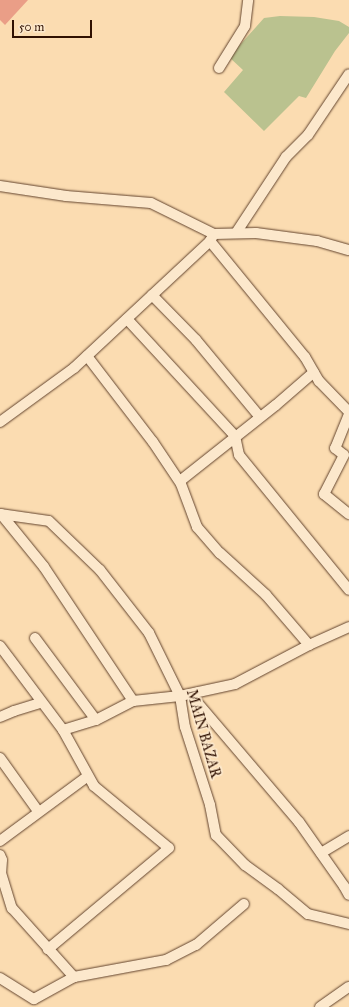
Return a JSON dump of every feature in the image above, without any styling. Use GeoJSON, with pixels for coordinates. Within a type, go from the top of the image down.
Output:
{"type":"FeatureCollection","features":[{"type":"Feature","properties":{"kind":"street"},"geometry":{"type":"LineString","coordinates":[[219,68],[245,26],[248,0]]}},
{"type":"Feature","properties":{"kind":"street"},"geometry":{"type":"LineString","coordinates":[[236,233],[286,157],[308,135],[349,74]]}},
{"type":"Feature","properties":{"kind":"street"},"geometry":{"type":"LineString","coordinates":[[0,186],[66,196],[151,203],[212,238],[305,356],[319,382],[349,413],[335,448],[344,456],[324,494],[349,514]]}},
{"type":"Feature","properties":{"kind":"street"},"geometry":{"type":"LineString","coordinates":[[0,422],[74,368],[212,238],[236,233],[256,233],[309,240],[349,250]]}},
{"type":"Feature","properties":{"kind":"street"},"geometry":{"type":"LineString","coordinates":[[152,295],[196,340],[260,417]]}},
{"type":"Feature","properties":{"kind":"street"},"geometry":{"type":"LineString","coordinates":[[127,319],[235,436],[239,455],[349,590]]}},
{"type":"Feature","properties":{"kind":"street"},"geometry":{"type":"LineString","coordinates":[[87,356],[154,442],[180,481],[197,527],[220,553],[266,595],[309,645]]}},
{"type":"Feature","properties":{"kind":"street"},"geometry":{"type":"LineString","coordinates":[[180,481],[314,372]]}},
{"type":"Feature","properties":{"kind":"street"},"geometry":{"type":"LineString","coordinates":[[0,514],[44,567],[133,701]]}},
{"type":"Feature","properties":{"kind":"street","name":"MAIN BAZAR"},"geometry":{"type":"LineString","coordinates":[[0,514],[50,521],[100,570],[149,633],[185,695],[185,727],[210,805],[216,835],[244,865],[278,889],[308,914],[349,924]]}},
{"type":"Feature","properties":{"kind":"street"},"geometry":{"type":"LineString","coordinates":[[63,730],[96,720],[133,701],[185,695],[235,684],[309,645],[349,627]]}},
{"type":"Feature","properties":{"kind":"street"},"geometry":{"type":"LineString","coordinates":[[35,638],[96,720]]}},
{"type":"Feature","properties":{"kind":"street"},"geometry":{"type":"LineString","coordinates":[[0,646],[41,703],[63,730],[94,786],[169,848],[48,949]]}},
{"type":"Feature","properties":{"kind":"street"},"geometry":{"type":"LineString","coordinates":[[185,695],[299,822],[349,896]]}},
{"type":"Feature","properties":{"kind":"street"},"geometry":{"type":"LineString","coordinates":[[0,717],[41,703]]}},
{"type":"Feature","properties":{"kind":"street"},"geometry":{"type":"LineString","coordinates":[[0,758],[38,811]]}},
{"type":"Feature","properties":{"kind":"street"},"geometry":{"type":"LineString","coordinates":[[0,841],[38,811],[88,776]]}},
{"type":"Feature","properties":{"kind":"street"},"geometry":{"type":"LineString","coordinates":[[321,853],[349,836]]}},
{"type":"Feature","properties":{"kind":"street"},"geometry":{"type":"LineString","coordinates":[[0,855],[2,860],[1,873],[12,908],[74,977]]}},
{"type":"Feature","properties":{"kind":"street"},"geometry":{"type":"LineString","coordinates":[[0,978],[34,1000],[74,977],[166,960],[196,945],[244,904]]}},
{"type":"Feature","properties":{"kind":"street"},"geometry":{"type":"LineString","coordinates":[[320,1007],[349,987]]}},
{"type":"Feature","properties":{"kind":"green space"},"geometry":{"type":"Polygon","coordinates":[[[280,16],[314,17],[339,21],[349,27],[349,33],[335,51],[306,98],[299,96],[264,131],[224,92],[243,70],[229,57],[264,18],[280,16]]]}},
{"type":"Feature","properties":{"kind":"building"},"geometry":{"type":"Polygon","coordinates":[[[0,0],[28,0],[5,25],[0,20],[0,0]]]}}]}
